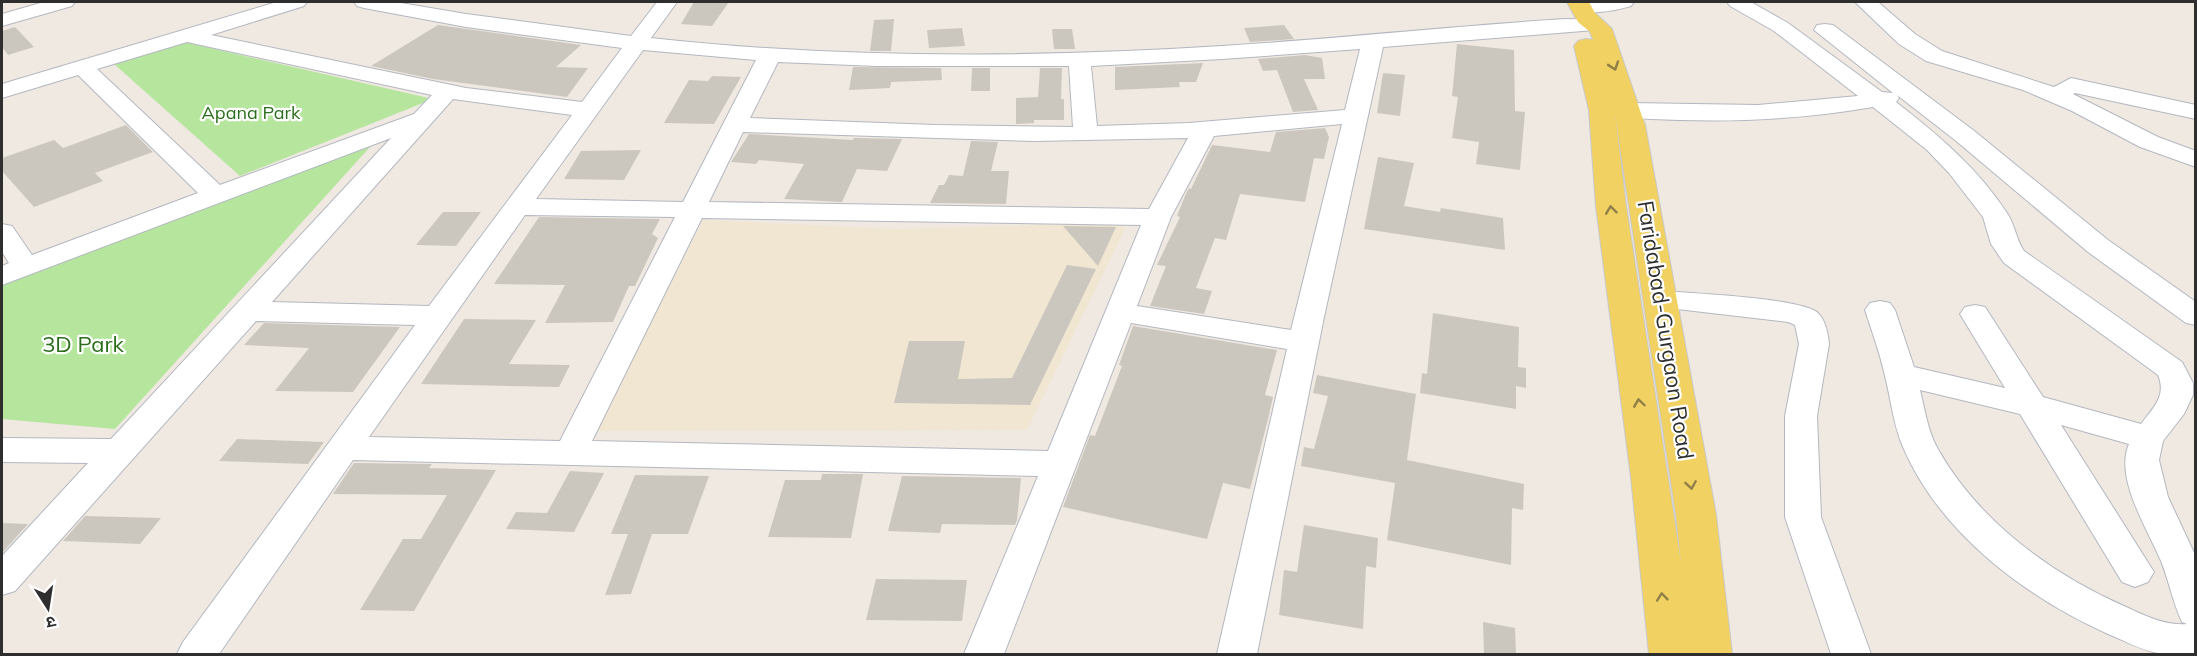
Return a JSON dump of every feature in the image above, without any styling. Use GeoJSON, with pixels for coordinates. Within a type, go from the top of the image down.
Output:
{"type":"FeatureCollection","features":[{"type":"Feature","properties":{"kind":"main road","name":"Faridabad-Gurgaon Road"},"geometry":{"type":"LineString","coordinates":[[1584,14],[1603,36],[1629,110],[1696,515],[1710,654]]}},
{"type":"Feature","properties":{"kind":"main road","name":"Faridabad-Gurgaon Road"},"geometry":{"type":"LineString","coordinates":[[1584,14],[1602,110],[1611,207],[1650,477],[1671,654]]}},
{"type":"Feature","properties":{"kind":"street"},"geometry":{"type":"LineString","coordinates":[[2,13],[41,2]]}},
{"type":"Feature","properties":{"kind":"street"},"geometry":{"type":"LineString","coordinates":[[2,20],[65,2]]}},
{"type":"Feature","properties":{"kind":"street"},"geometry":{"type":"LineString","coordinates":[[2,91],[297,2]]}},
{"type":"Feature","properties":{"kind":"street"},"geometry":{"type":"LineString","coordinates":[[364,2],[510,27],[634,44],[771,55],[920,60],[1078,59],[1186,55],[1373,40],[1584,14],[1624,2]]}},
{"type":"Feature","properties":{"kind":"street"},"geometry":{"type":"LineString","coordinates":[[197,654],[437,316],[634,44],[667,2]]}},
{"type":"Feature","properties":{"kind":"street"},"geometry":{"type":"LineString","coordinates":[[1737,2],[1799,40],[1923,135],[1953,163],[1996,216],[2005,244],[2014,257],[2171,369],[2175,375],[2178,390],[2172,411],[2146,437],[2142,449],[2144,480],[2177,556],[2196,611]]}},
{"type":"Feature","properties":{"kind":"street"},"geometry":{"type":"LineString","coordinates":[[1864,2],[1883,15],[1907,39],[1934,56],[1981,72],[2020,81],[2080,106],[2149,142],[2196,160]]}},
{"type":"Feature","properties":{"kind":"street"},"geometry":{"type":"LineString","coordinates":[[1825,30],[1964,135],[2098,246],[2196,316]]}},
{"type":"Feature","properties":{"kind":"street"},"geometry":{"type":"LineString","coordinates":[[183,35],[447,91],[507,102],[588,110]]}},
{"type":"Feature","properties":{"kind":"street"},"geometry":{"type":"LineString","coordinates":[[1237,654],[1303,342],[1373,40]]}},
{"type":"Feature","properties":{"kind":"street"},"geometry":{"type":"LineString","coordinates":[[570,453],[771,55]]}},
{"type":"Feature","properties":{"kind":"street"},"geometry":{"type":"LineString","coordinates":[[1078,59],[1086,134]]}},
{"type":"Feature","properties":{"kind":"street"},"geometry":{"type":"LineString","coordinates":[[81,66],[215,195]]}},
{"type":"Feature","properties":{"kind":"street"},"geometry":{"type":"LineString","coordinates":[[2056,96],[2071,86],[2196,112]]}},
{"type":"Feature","properties":{"kind":"street"},"geometry":{"type":"LineString","coordinates":[[2,580],[447,91]]}},
{"type":"Feature","properties":{"kind":"street"},"geometry":{"type":"LineString","coordinates":[[1629,110],[1689,114],[1808,111],[1908,94]]}},
{"type":"Feature","properties":{"kind":"street"},"geometry":{"type":"LineString","coordinates":[[737,125],[983,134],[1086,134],[1205,129],[1356,116]]}},
{"type":"Feature","properties":{"kind":"street"},"geometry":{"type":"LineString","coordinates":[[2,232],[14,272],[423,117]]}},
{"type":"Feature","properties":{"kind":"street"},"geometry":{"type":"LineString","coordinates":[[984,654],[1158,217],[1205,129]]}},
{"type":"Feature","properties":{"kind":"street"},"geometry":{"type":"LineString","coordinates":[[517,207],[1158,217]]}},
{"type":"Feature","properties":{"kind":"street"},"geometry":{"type":"LineString","coordinates":[[1661,300],[1799,314],[1810,322],[1814,344],[1801,416],[1801,507],[1806,530],[1851,654]]}},
{"type":"Feature","properties":{"kind":"street"},"geometry":{"type":"LineString","coordinates":[[1880,310],[1901,375],[1912,427],[1923,455],[1949,493],[1977,524],[2014,559],[2045,581],[2158,646],[2196,638]]}},
{"type":"Feature","properties":{"kind":"street"},"geometry":{"type":"LineString","coordinates":[[246,311],[437,316]]}},
{"type":"Feature","properties":{"kind":"street"},"geometry":{"type":"LineString","coordinates":[[1119,312],[1303,342]]}},
{"type":"Feature","properties":{"kind":"street"},"geometry":{"type":"LineString","coordinates":[[1975,314],[2135,572]]}},
{"type":"Feature","properties":{"kind":"street"},"geometry":{"type":"LineString","coordinates":[[1901,375],[2031,405],[2146,437]]}},
{"type":"Feature","properties":{"kind":"street"},"geometry":{"type":"LineString","coordinates":[[343,448],[1059,464]]}},
{"type":"Feature","properties":{"kind":"street"},"geometry":{"type":"LineString","coordinates":[[2,450],[120,451]]}},
{"type":"Feature","properties":{"kind":"shaded area"},"geometry":{"type":"Polygon","coordinates":[[[703,220],[896,229],[1125,223],[1124,231],[1027,430],[597,431],[703,220]]]}},
{"type":"Feature","properties":{"kind":"green space","name":"Apana Park"},"geometry":{"type":"Polygon","coordinates":[[[184,42],[433,99],[240,176],[114,64],[184,42]]]}},
{"type":"Feature","properties":{"kind":"green space","name":"3D Park"},"geometry":{"type":"Polygon","coordinates":[[[379,137],[115,429],[2,419],[2,286],[379,137]]]}},
{"type":"Feature","properties":{"kind":"building"},"geometry":{"type":"Polygon","coordinates":[[[694,2],[729,2],[712,26],[681,24],[694,2]]]}},
{"type":"Feature","properties":{"kind":"building"},"geometry":{"type":"Polygon","coordinates":[[[894,19],[891,51],[870,51],[874,20],[894,19]]]}},
{"type":"Feature","properties":{"kind":"building"},"geometry":{"type":"Polygon","coordinates":[[[438,25],[581,45],[556,67],[588,68],[567,97],[433,79],[371,66],[438,25]]]}},
{"type":"Feature","properties":{"kind":"building"},"geometry":{"type":"Polygon","coordinates":[[[1284,25],[1294,39],[1250,42],[1244,28],[1284,25]]]}},
{"type":"Feature","properties":{"kind":"building"},"geometry":{"type":"Polygon","coordinates":[[[15,27],[34,47],[8,55],[2,47],[2,31],[15,27]]]}},
{"type":"Feature","properties":{"kind":"building"},"geometry":{"type":"Polygon","coordinates":[[[962,28],[965,46],[929,48],[927,30],[962,28]]]}},
{"type":"Feature","properties":{"kind":"building"},"geometry":{"type":"Polygon","coordinates":[[[1052,29],[1072,29],[1075,49],[1054,49],[1052,29]]]}},
{"type":"Feature","properties":{"kind":"building"},"geometry":{"type":"Polygon","coordinates":[[[1457,44],[1514,50],[1515,111],[1525,112],[1520,170],[1476,164],[1479,142],[1452,138],[1458,97],[1452,96],[1457,44]]]}},
{"type":"Feature","properties":{"kind":"building"},"geometry":{"type":"Polygon","coordinates":[[[1305,55],[1322,58],[1325,79],[1304,79],[1318,110],[1293,112],[1277,70],[1263,71],[1258,59],[1305,55]]]}},
{"type":"Feature","properties":{"kind":"building"},"geometry":{"type":"Polygon","coordinates":[[[1203,63],[1196,82],[1179,82],[1180,87],[1115,90],[1115,67],[1203,63]]]}},
{"type":"Feature","properties":{"kind":"building"},"geometry":{"type":"Polygon","coordinates":[[[853,67],[941,68],[942,80],[891,82],[890,88],[849,90],[853,67]]]}},
{"type":"Feature","properties":{"kind":"building"},"geometry":{"type":"Polygon","coordinates":[[[972,68],[990,68],[990,91],[971,91],[972,68]]]}},
{"type":"Feature","properties":{"kind":"building"},"geometry":{"type":"Polygon","coordinates":[[[1040,68],[1062,68],[1061,99],[1064,99],[1064,120],[1034,120],[1034,123],[1016,124],[1016,98],[1038,97],[1040,68]]]}},
{"type":"Feature","properties":{"kind":"building"},"geometry":{"type":"Polygon","coordinates":[[[1383,73],[1405,75],[1400,116],[1377,113],[1383,73]]]}},
{"type":"Feature","properties":{"kind":"building"},"geometry":{"type":"Polygon","coordinates":[[[712,76],[741,77],[714,124],[664,123],[689,80],[708,81],[712,76]]]}},
{"type":"Feature","properties":{"kind":"building"},"geometry":{"type":"Polygon","coordinates":[[[126,125],[153,152],[95,173],[103,181],[34,207],[2,171],[2,158],[54,140],[63,148],[126,125]]]}},
{"type":"Feature","properties":{"kind":"building"},"geometry":{"type":"Polygon","coordinates":[[[1325,128],[1329,137],[1324,159],[1314,158],[1305,202],[1240,194],[1226,240],[1215,238],[1196,288],[1212,291],[1204,314],[1150,306],[1166,266],[1157,265],[1180,217],[1177,216],[1185,196],[1189,188],[1191,189],[1212,145],[1270,152],[1276,132],[1325,128]]]}},
{"type":"Feature","properties":{"kind":"building"},"geometry":{"type":"Polygon","coordinates":[[[749,134],[853,140],[854,138],[902,139],[887,171],[857,169],[842,202],[784,199],[804,164],[759,160],[756,164],[731,162],[749,134]]]}},
{"type":"Feature","properties":{"kind":"building"},"geometry":{"type":"Polygon","coordinates":[[[971,141],[998,142],[991,171],[1009,171],[1006,204],[930,203],[939,185],[944,185],[949,175],[963,176],[971,141]]]}},
{"type":"Feature","properties":{"kind":"building"},"geometry":{"type":"Polygon","coordinates":[[[641,150],[624,180],[564,179],[581,151],[641,150]]]}},
{"type":"Feature","properties":{"kind":"building"},"geometry":{"type":"Polygon","coordinates":[[[1378,157],[1414,163],[1404,206],[1440,212],[1441,208],[1503,218],[1505,250],[1364,229],[1378,157]]]}},
{"type":"Feature","properties":{"kind":"building"},"geometry":{"type":"Polygon","coordinates":[[[443,212],[481,212],[456,246],[416,245],[443,212]]]}},
{"type":"Feature","properties":{"kind":"building"},"geometry":{"type":"Polygon","coordinates":[[[539,217],[660,219],[652,234],[658,238],[635,286],[629,286],[613,322],[545,323],[565,285],[494,284],[539,217]]]}},
{"type":"Feature","properties":{"kind":"building"},"geometry":{"type":"Polygon","coordinates":[[[1063,226],[1116,227],[1098,266],[1063,226]]]}},
{"type":"Feature","properties":{"kind":"building"},"geometry":{"type":"Polygon","coordinates":[[[1067,265],[1096,269],[1030,405],[894,403],[909,341],[965,341],[958,379],[1012,378],[1067,265]]]}},
{"type":"Feature","properties":{"kind":"building"},"geometry":{"type":"Polygon","coordinates":[[[1433,313],[1519,327],[1518,367],[1526,368],[1526,388],[1516,386],[1516,409],[1420,393],[1422,373],[1427,374],[1433,313]]]}},
{"type":"Feature","properties":{"kind":"building"},"geometry":{"type":"Polygon","coordinates":[[[464,319],[536,320],[509,364],[570,365],[559,387],[421,384],[464,319]]]}},
{"type":"Feature","properties":{"kind":"building"},"geometry":{"type":"Polygon","coordinates":[[[264,323],[400,327],[353,392],[275,391],[309,348],[244,345],[264,323]]]}},
{"type":"Feature","properties":{"kind":"building"},"geometry":{"type":"Polygon","coordinates":[[[1133,326],[1277,350],[1265,395],[1273,397],[1250,489],[1223,483],[1207,539],[1063,507],[1090,435],[1095,436],[1122,366],[1119,365],[1133,326]]]}},
{"type":"Feature","properties":{"kind":"building"},"geometry":{"type":"Polygon","coordinates":[[[1317,375],[1416,394],[1407,460],[1524,484],[1523,510],[1512,508],[1511,565],[1387,540],[1395,483],[1301,466],[1304,447],[1314,449],[1328,396],[1313,393],[1317,375]]]}},
{"type":"Feature","properties":{"kind":"building"},"geometry":{"type":"Polygon","coordinates":[[[237,439],[324,442],[308,464],[219,461],[237,439]]]}},
{"type":"Feature","properties":{"kind":"building"},"geometry":{"type":"Polygon","coordinates":[[[354,463],[432,464],[429,468],[496,470],[414,611],[360,610],[403,539],[421,539],[447,495],[333,494],[354,463]]]}},
{"type":"Feature","properties":{"kind":"building"},"geometry":{"type":"Polygon","coordinates":[[[570,471],[604,473],[574,532],[506,529],[516,512],[547,513],[570,471]]]}},
{"type":"Feature","properties":{"kind":"building"},"geometry":{"type":"Polygon","coordinates":[[[822,474],[863,474],[851,538],[768,537],[785,480],[821,480],[822,474]]]}},
{"type":"Feature","properties":{"kind":"building"},"geometry":{"type":"Polygon","coordinates":[[[635,475],[709,476],[688,534],[652,534],[631,594],[605,595],[628,534],[611,534],[635,475]]]}},
{"type":"Feature","properties":{"kind":"building"},"geometry":{"type":"Polygon","coordinates":[[[902,476],[1021,478],[1015,525],[942,524],[940,533],[888,531],[902,476]]]}},
{"type":"Feature","properties":{"kind":"building"},"geometry":{"type":"Polygon","coordinates":[[[85,516],[161,518],[140,544],[63,541],[85,516]]]}},
{"type":"Feature","properties":{"kind":"building"},"geometry":{"type":"Polygon","coordinates":[[[2,523],[28,524],[2,553],[2,523]]]}},
{"type":"Feature","properties":{"kind":"building"},"geometry":{"type":"Polygon","coordinates":[[[1304,525],[1378,538],[1376,568],[1366,566],[1363,629],[1279,615],[1284,570],[1297,572],[1304,525]]]}},
{"type":"Feature","properties":{"kind":"building"},"geometry":{"type":"Polygon","coordinates":[[[876,579],[967,580],[962,621],[866,620],[876,579]]]}},
{"type":"Feature","properties":{"kind":"building"},"geometry":{"type":"Polygon","coordinates":[[[1483,622],[1515,628],[1516,654],[1484,654],[1483,622]]]}}]}
